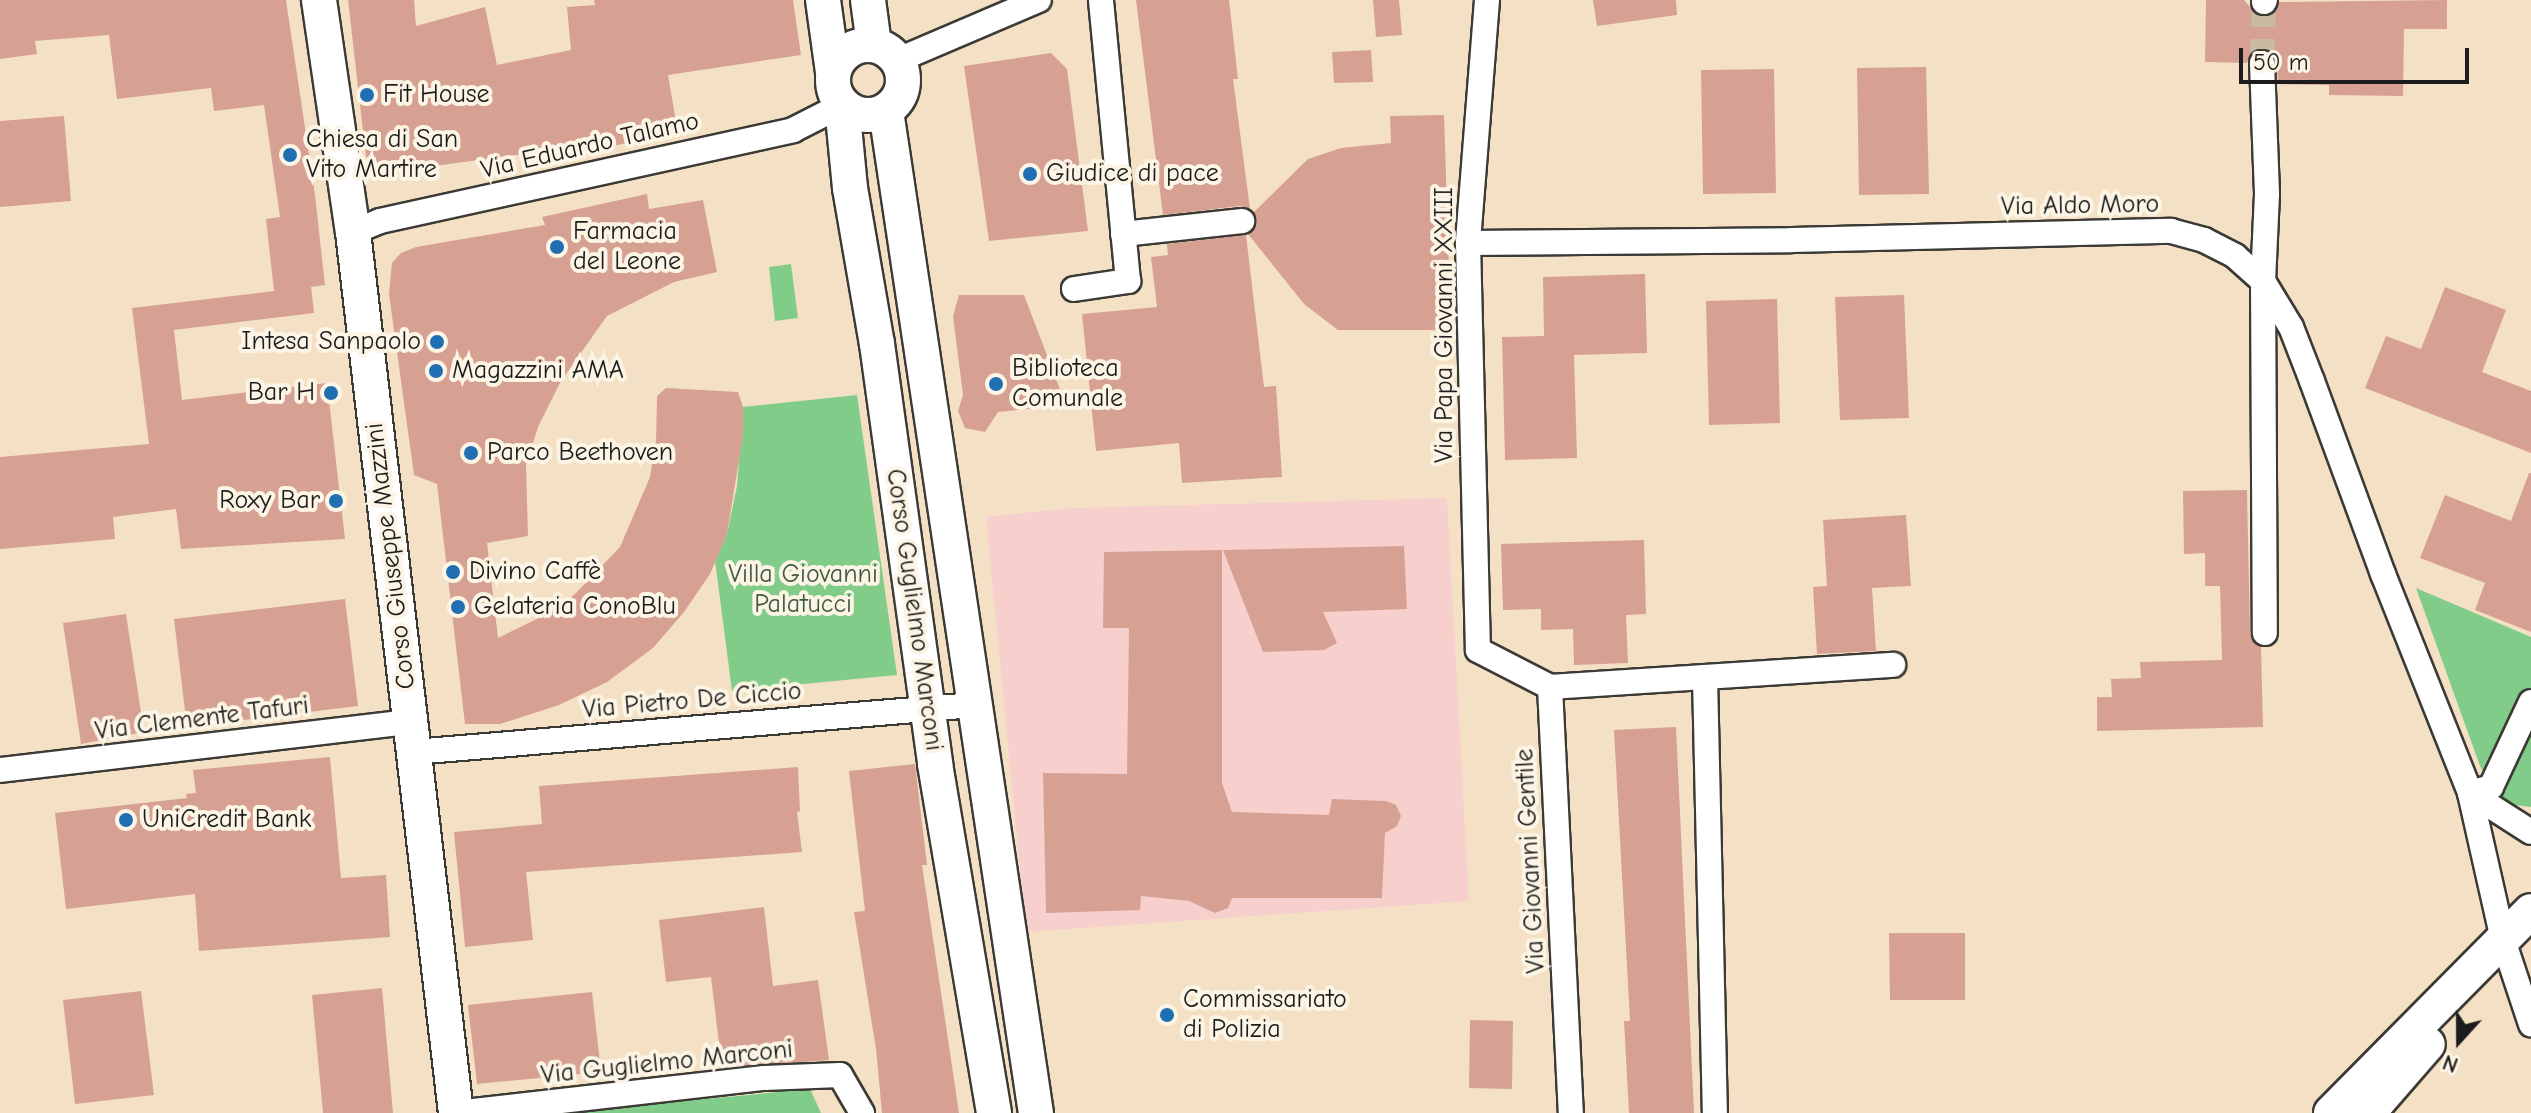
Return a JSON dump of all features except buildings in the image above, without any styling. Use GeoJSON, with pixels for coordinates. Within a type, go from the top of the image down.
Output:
{"type":"FeatureCollection","features":[{"type":"Feature","properties":{"kind":"street","name":"Corso Giuseppe Mazzini"},"geometry":{"type":"LineString","coordinates":[[319,0],[353,232],[456,1113]]}},
{"type":"Feature","properties":{"kind":"street"},"geometry":{"type":"LineString","coordinates":[[823,0],[833,84],[842,105],[863,115],[886,111],[895,103],[904,82],[886,52],[868,0]]}},
{"type":"Feature","properties":{"kind":"street"},"geometry":{"type":"LineString","coordinates":[[833,72],[844,54],[853,47],[886,52],[1039,0]]}},
{"type":"Feature","properties":{"kind":"street"},"geometry":{"type":"LineString","coordinates":[[1074,289],[1128,281],[1101,0]]}},
{"type":"Feature","properties":{"kind":"street","name":"Via Papa Giovanni XXIII"},"geometry":{"type":"LineString","coordinates":[[1487,0],[1468,243],[1478,650],[1550,687]]}},
{"type":"Feature","properties":{"kind":"street"},"geometry":{"type":"LineString","coordinates":[[2262,63],[2267,194],[2263,281],[2265,633]]}},
{"type":"Feature","properties":{"kind":"street","name":"Via Eduardo Talamo"},"geometry":{"type":"LineString","coordinates":[[353,232],[380,221],[793,130],[842,105]]}},
{"type":"Feature","properties":{"kind":"street","name":"Corso Guglielmo Marconi"},"geometry":{"type":"LineString","coordinates":[[842,105],[927,711],[994,1113]]}},
{"type":"Feature","properties":{"kind":"street","name":"Corso Guglielmo Marconi"},"geometry":{"type":"LineString","coordinates":[[886,111],[1036,1113]]}},
{"type":"Feature","properties":{"kind":"street","name":"Via Eduardo Talamo"},"geometry":{"type":"LineString","coordinates":[[793,130],[846,140]]}},
{"type":"Feature","properties":{"kind":"street"},"geometry":{"type":"LineString","coordinates":[[1123,234],[1242,221]]}},
{"type":"Feature","properties":{"kind":"street","name":"Via Aldo Moro"},"geometry":{"type":"LineString","coordinates":[[1468,243],[2171,231],[2204,240],[2235,256],[2263,281],[2291,327],[2470,793],[2503,940],[2531,1024]]}},
{"type":"Feature","properties":{"kind":"street"},"geometry":{"type":"LineString","coordinates":[[864,270],[907,261]]}},
{"type":"Feature","properties":{"kind":"street"},"geometry":{"type":"LineString","coordinates":[[1550,687],[1893,665]]}},
{"type":"Feature","properties":{"kind":"street"},"geometry":{"type":"LineString","coordinates":[[1705,677],[1715,1113]]}},
{"type":"Feature","properties":{"kind":"street","name":"Via Giovanni Gentile"},"geometry":{"type":"LineString","coordinates":[[1550,687],[1571,1113]]}},
{"type":"Feature","properties":{"kind":"street"},"geometry":{"type":"LineString","coordinates":[[2470,793],[2491,787],[2531,702]]}},
{"type":"Feature","properties":{"kind":"street","name":"Via Pietro De Ciccio"},"geometry":{"type":"LineString","coordinates":[[412,737],[927,711],[974,705]]}},
{"type":"Feature","properties":{"kind":"street","name":"Via Clemente Tafuri"},"geometry":{"type":"LineString","coordinates":[[0,770],[412,737]]}},
{"type":"Feature","properties":{"kind":"street"},"geometry":{"type":"LineString","coordinates":[[2470,793],[2531,832]]}},
{"type":"Feature","properties":{"kind":"street"},"geometry":{"type":"LineString","coordinates":[[2331,1113],[2531,911]]}},
{"type":"Feature","properties":{"kind":"street"},"geometry":{"type":"LineString","coordinates":[[2368,1113],[2468,999],[2503,940]]}},
{"type":"Feature","properties":{"kind":"street","name":"Via Guglielmo Marconi"},"geometry":{"type":"LineString","coordinates":[[456,1113],[764,1078],[840,1075],[862,1113]]}},
{"type":"Feature","properties":{"kind":"shaded area"},"geometry":{"type":"Polygon","coordinates":[[[1447,498],[1469,901],[1026,932],[986,517],[1072,508],[1447,498]]]}},
{"type":"Feature","properties":{"kind":"green space"},"geometry":{"type":"Polygon","coordinates":[[[791,264],[798,318],[775,321],[769,267],[791,264]]]}},
{"type":"Feature","properties":{"kind":"green space","name":"Villa Giovanni Palatucci"},"geometry":{"type":"Polygon","coordinates":[[[857,395],[897,675],[732,691],[715,561],[727,534],[737,486],[743,407],[857,395]]]}},
{"type":"Feature","properties":{"kind":"green space"},"geometry":{"type":"Polygon","coordinates":[[[2416,588],[2531,637],[2531,807],[2499,803],[2480,766],[2416,588]]]}},
{"type":"Feature","properties":{"kind":"green space"},"geometry":{"type":"Polygon","coordinates":[[[810,1089],[821,1113],[559,1113],[810,1089]]]}},
{"type":"Feature","properties":{"kind":"tunnel"},"geometry":{"type":"LineString","coordinates":[[2262,63],[2264,2]]}},
{"type":"Feature","properties":{"kind":"place","name":"Fit House"},"geometry":{"type":"Point","coordinates":[367,95]}},
{"type":"Feature","properties":{"kind":"place","name":"Chiesa di San Vito Martire"},"geometry":{"type":"Point","coordinates":[290,155]}},
{"type":"Feature","properties":{"kind":"place","name":"Giudice di pace"},"geometry":{"type":"Point","coordinates":[1030,174]}},
{"type":"Feature","properties":{"kind":"place","name":"Farmacia del Leone"},"geometry":{"type":"Point","coordinates":[557,247]}},
{"type":"Feature","properties":{"kind":"place","name":"Intesa Sanpaolo"},"geometry":{"type":"Point","coordinates":[437,342]}},
{"type":"Feature","properties":{"kind":"place","name":"Magazzini AMA"},"geometry":{"type":"Point","coordinates":[436,371]}},
{"type":"Feature","properties":{"kind":"place","name":"Biblioteca Comunale"},"geometry":{"type":"Point","coordinates":[996,384]}},
{"type":"Feature","properties":{"kind":"place","name":"Bar H"},"geometry":{"type":"Point","coordinates":[331,393]}},
{"type":"Feature","properties":{"kind":"place","name":"Parco Beethoven"},"geometry":{"type":"Point","coordinates":[471,453]}},
{"type":"Feature","properties":{"kind":"place","name":"Roxy Bar"},"geometry":{"type":"Point","coordinates":[336,501]}},
{"type":"Feature","properties":{"kind":"place","name":"Divino Caffè"},"geometry":{"type":"Point","coordinates":[453,572]}},
{"type":"Feature","properties":{"kind":"place","name":"Gelateria ConoBlu"},"geometry":{"type":"Point","coordinates":[458,607]}},
{"type":"Feature","properties":{"kind":"place","name":"UniCredit Bank"},"geometry":{"type":"Point","coordinates":[126,820]}},
{"type":"Feature","properties":{"kind":"place","name":"Commissariato di Polizia"},"geometry":{"type":"Point","coordinates":[1167,1015]}}]}
